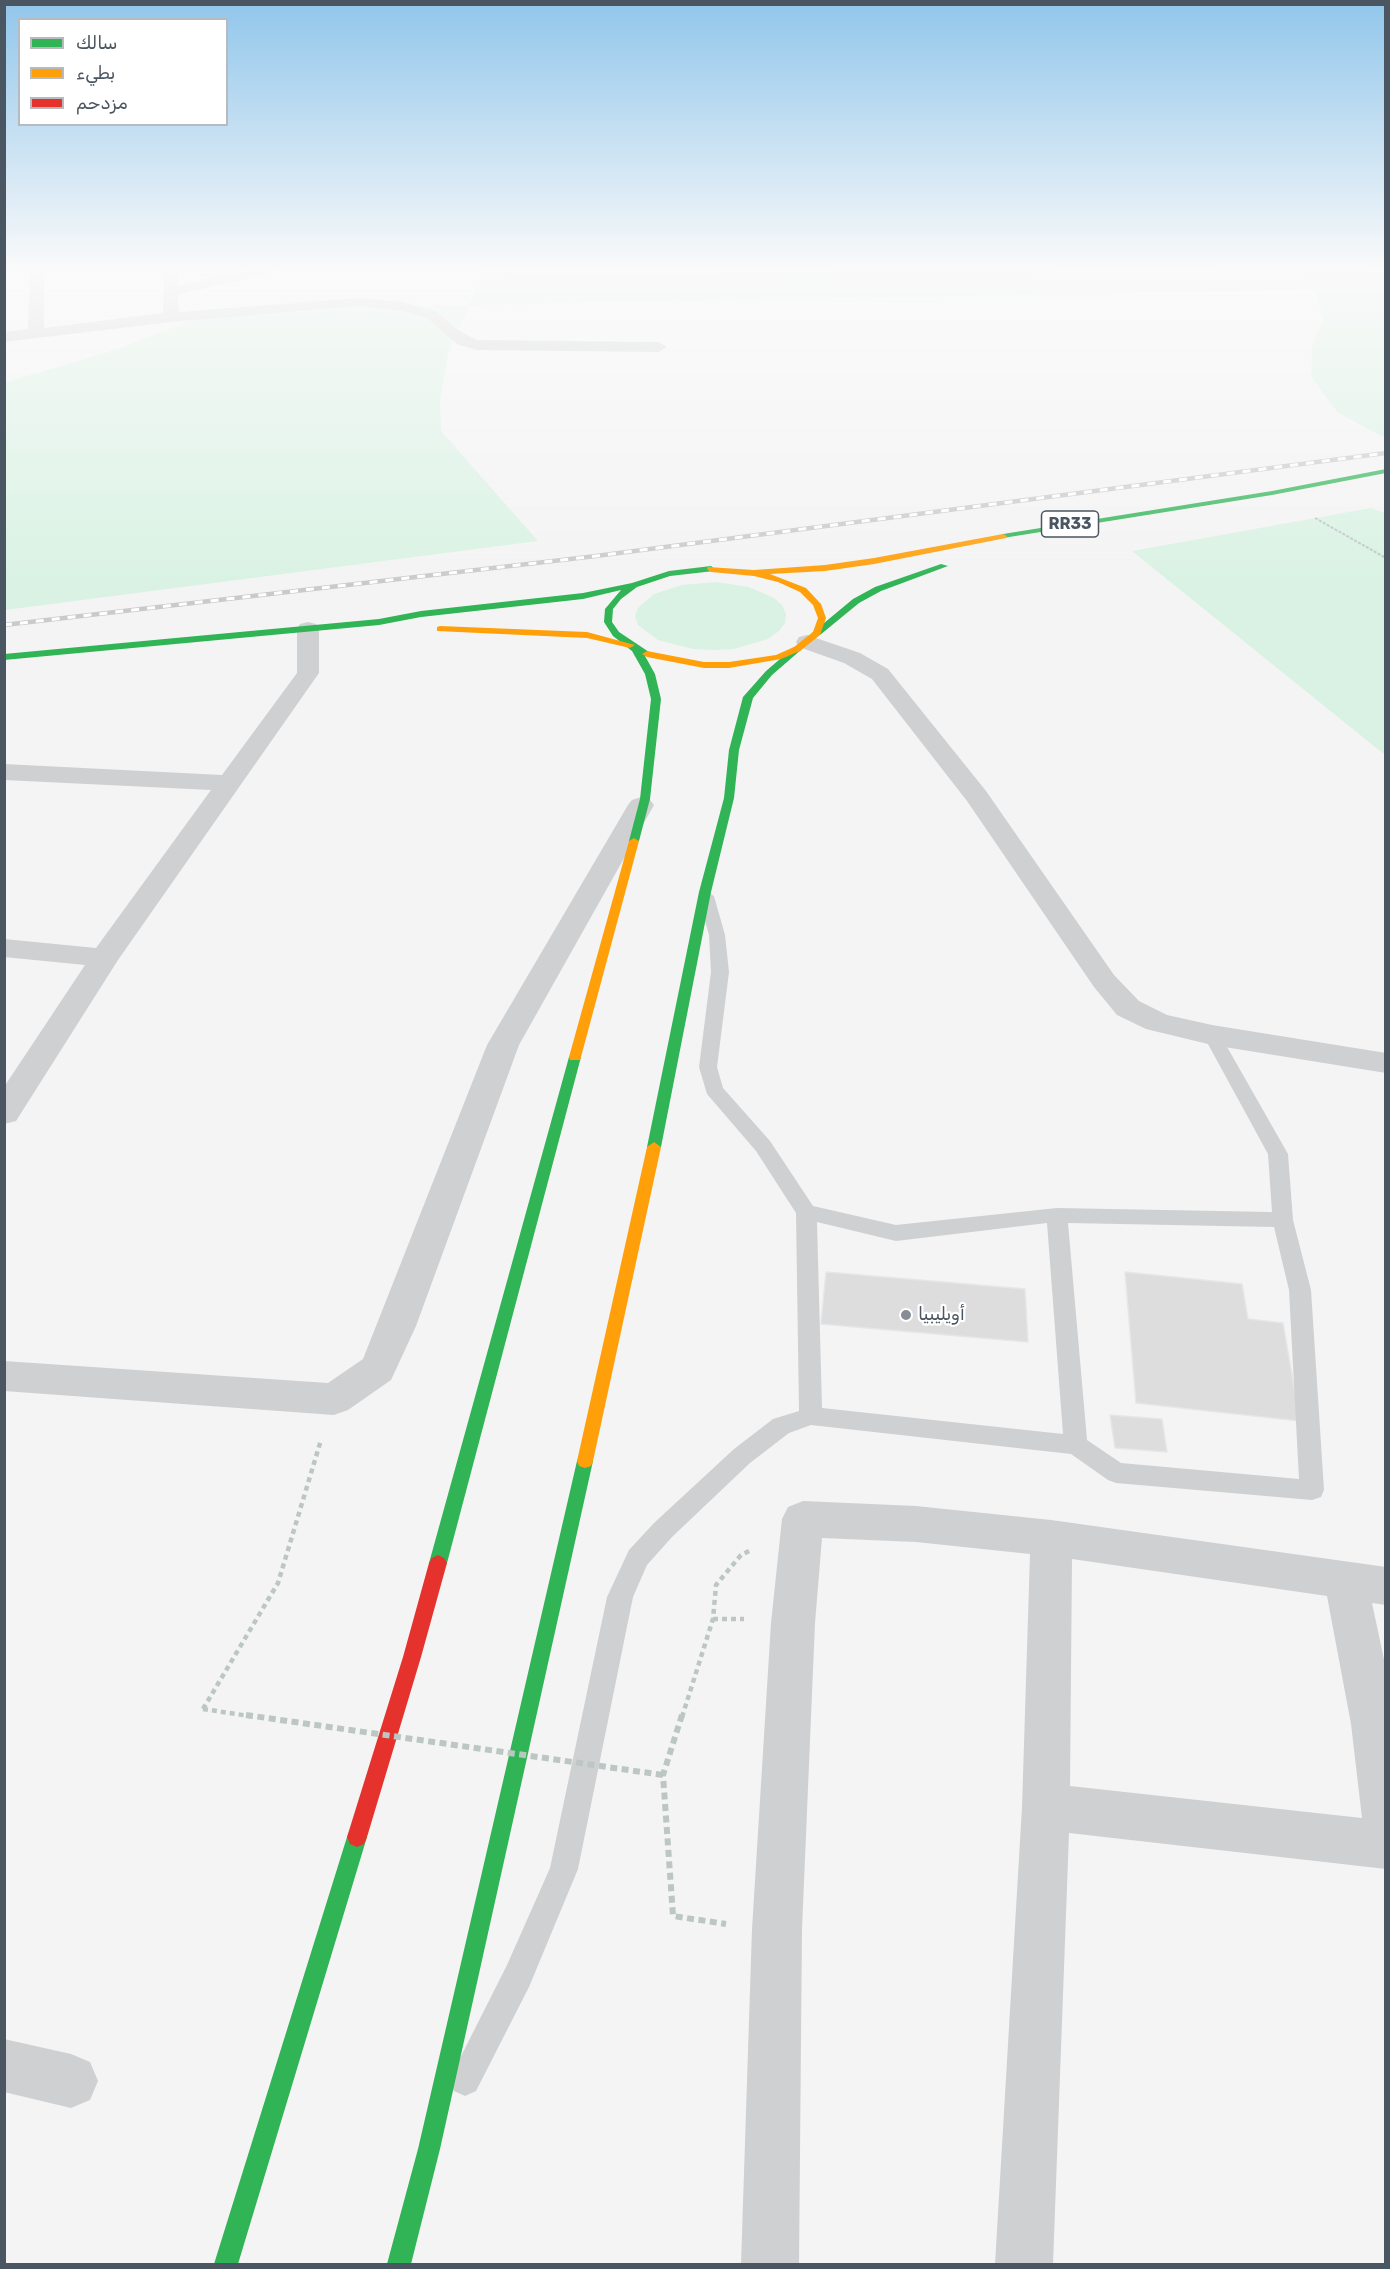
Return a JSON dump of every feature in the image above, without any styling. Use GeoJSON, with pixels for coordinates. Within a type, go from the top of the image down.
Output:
{"type":"FeatureCollection","features":[{"type":"Feature","properties":{"kind":"main road","name":"RR33"},"geometry":{"type":"LineString","coordinates":[[754,573],[825,568],[874,561],[1043,528],[1272,494],[1386,471]]}},
{"type":"Feature","properties":{"kind":"main road","name":"RR33"},"geometry":{"type":"LineString","coordinates":[[1008,549],[1288,503],[1386,483]]}},
{"type":"Feature","properties":{"kind":"main road","name":"RR33"},"geometry":{"type":"LineString","coordinates":[[379,622],[422,629],[586,635],[633,647],[655,657],[704,665],[755,662],[807,641],[856,601],[878,589],[917,574],[962,561]]}},
{"type":"Feature","properties":{"kind":"main road","name":"RR33"},"geometry":{"type":"LineString","coordinates":[[4,657],[379,622],[421,614],[561,599],[634,585],[669,574],[689,571],[733,570],[781,580],[810,597],[817,604],[822,618],[807,641]]}},
{"type":"Feature","properties":{"kind":"main road","name":"RR33"},"geometry":{"type":"LineString","coordinates":[[633,647],[616,634],[608,622],[609,609],[618,597],[634,585]]}},
{"type":"Feature","properties":{"kind":"main road"},"geometry":{"type":"LineString","coordinates":[[399,2265],[429,2149],[636,1234],[705,892],[729,798],[734,750],[748,697],[769,673],[807,641]]}},
{"type":"Feature","properties":{"kind":"main road"},"geometry":{"type":"LineString","coordinates":[[226,2265],[412,1657],[645,799],[656,699],[650,674],[633,647]]}},
{"type":"Feature","properties":{"kind":"street"},"geometry":{"type":"LineString","coordinates":[[4,1113],[104,958],[308,673],[308,629]]}},
{"type":"Feature","properties":{"kind":"street"},"geometry":{"type":"LineString","coordinates":[[807,641],[852,658],[880,674],[977,796],[1104,981],[1128,1008],[1157,1022],[1212,1035],[1386,1063]]}},
{"type":"Feature","properties":{"kind":"street"},"geometry":{"type":"LineString","coordinates":[[4,772],[228,783]]}},
{"type":"Feature","properties":{"kind":"street"},"geometry":{"type":"LineString","coordinates":[[4,1376],[334,1399],[378,1369],[397,1326],[503,1045],[645,799]]}},
{"type":"Feature","properties":{"kind":"street"},"geometry":{"type":"LineString","coordinates":[[4,948],[104,958]]}},
{"type":"Feature","properties":{"kind":"street"},"geometry":{"type":"LineString","coordinates":[[770,2265],[777,1929],[793,1623],[803,1519],[916,1524],[1051,1538],[1366,1583],[1374,1724],[1386,1819]]}},
{"type":"Feature","properties":{"kind":"street"},"geometry":{"type":"LineString","coordinates":[[1024,2265],[1046,1808],[1051,1538]]}},
{"type":"Feature","properties":{"kind":"street"},"geometry":{"type":"LineString","coordinates":[[1046,1808],[1386,1845]]}},
{"type":"Feature","properties":{"kind":"street"},"geometry":{"type":"LineString","coordinates":[[4,2066],[71,2080]]}},
{"type":"Feature","properties":{"kind":"lane"},"geometry":{"type":"LineString","coordinates":[[705,892],[717,935],[720,972],[708,1067],[714,1090],[763,1146],[806,1212],[812,1416]]}},
{"type":"Feature","properties":{"kind":"lane"},"geometry":{"type":"LineString","coordinates":[[429,2149],[518,1976],[564,1869],[620,1597],[638,1558],[663,1530],[742,1456],[781,1426],[812,1416],[1076,1445],[1116,1473],[1312,1490],[1300,1290],[1283,1220],[1278,1154],[1212,1035]]}},
{"type":"Feature","properties":{"kind":"lane"},"geometry":{"type":"LineString","coordinates":[[806,1212],[896,1233],[1057,1215],[1283,1220]]}},
{"type":"Feature","properties":{"kind":"lane"},"geometry":{"type":"LineString","coordinates":[[1057,1215],[1076,1445]]}},
{"type":"Feature","properties":{"kind":"path"},"geometry":{"type":"LineString","coordinates":[[1288,503],[1386,558]]}},
{"type":"Feature","properties":{"kind":"path"},"geometry":{"type":"LineString","coordinates":[[334,1399],[278,1583],[203,1709],[663,1775]]}},
{"type":"Feature","properties":{"kind":"path"},"geometry":{"type":"LineString","coordinates":[[716,1585],[713,1619],[663,1775],[673,1916],[716,1923]]}},
{"type":"Feature","properties":{"kind":"path"},"geometry":{"type":"LineString","coordinates":[[713,1619],[744,1619]]}},
{"type":"Feature","properties":{"kind":"green space"},"geometry":{"type":"Polygon","coordinates":[[[34,374],[445,374],[440,399],[441,431],[538,541],[5,610],[4,383],[34,374]]]}},
{"type":"Feature","properties":{"kind":"green space"},"geometry":{"type":"Polygon","coordinates":[[[1311,374],[1385,374],[1385,438],[1337,412],[1311,374]]]}},
{"type":"Feature","properties":{"kind":"green space"},"geometry":{"type":"Polygon","coordinates":[[[1371,508],[1385,513],[1385,755],[1132,551],[1371,508]]]}},
{"type":"Feature","properties":{"kind":"green space"},"geometry":{"type":"Polygon","coordinates":[[[716,582],[749,587],[774,598],[782,605],[786,614],[785,623],[768,639],[734,649],[714,650],[693,649],[658,640],[638,625],[635,616],[638,608],[654,594],[682,585],[716,582]]]}},
{"type":"Feature","properties":{"kind":"building"},"geometry":{"type":"Polygon","coordinates":[[[826,1272],[1025,1289],[1028,1342],[821,1324],[826,1272]]]}},
{"type":"Feature","properties":{"kind":"building"},"geometry":{"type":"Polygon","coordinates":[[[1125,1272],[1242,1284],[1248,1319],[1283,1323],[1300,1421],[1136,1403],[1125,1272]]]}},
{"type":"Feature","properties":{"kind":"building"},"geometry":{"type":"Polygon","coordinates":[[[1110,1415],[1162,1419],[1167,1452],[1115,1448],[1110,1415]]]}},
{"type":"Feature","properties":{"kind":"railway"},"geometry":{"type":"LineString","coordinates":[[4,625],[596,556],[1386,453]]}},
{"type":"Feature","properties":{"kind":"traffic: fast"},"geometry":{"type":"LineString","coordinates":[[1003,536],[1272,493],[1386,471]]}},
{"type":"Feature","properties":{"kind":"traffic: fast"},"geometry":{"type":"LineString","coordinates":[[817,633],[856,601],[878,589],[944,566]]}},
{"type":"Feature","properties":{"kind":"traffic: fast"},"geometry":{"type":"LineString","coordinates":[[647,654],[616,634],[608,622],[609,609],[618,597],[634,585],[669,574],[711,569]]}},
{"type":"Feature","properties":{"kind":"traffic: fast"},"geometry":{"type":"LineString","coordinates":[[4,657],[379,622],[421,614],[583,596],[634,585]]}},
{"type":"Feature","properties":{"kind":"traffic: fast"},"geometry":{"type":"LineString","coordinates":[[634,841],[645,799],[656,699],[650,674],[636,649]]}},
{"type":"Feature","properties":{"kind":"traffic: fast"},"geometry":{"type":"LineString","coordinates":[[654,1147],[705,892],[729,798],[734,750],[748,697],[769,673],[797,649]]}},
{"type":"Feature","properties":{"kind":"traffic: fast"},"geometry":{"type":"LineString","coordinates":[[438,1563],[575,1057]]}},
{"type":"Feature","properties":{"kind":"traffic: fast"},"geometry":{"type":"LineString","coordinates":[[399,2264],[429,2149],[585,1461]]}},
{"type":"Feature","properties":{"kind":"traffic: fast"},"geometry":{"type":"LineString","coordinates":[[226,2264],[357,1837]]}},
{"type":"Feature","properties":{"kind":"traffic: slow"},"geometry":{"type":"LineString","coordinates":[[754,573],[825,568],[874,561],[1003,536]]}},
{"type":"Feature","properties":{"kind":"traffic: slow"},"geometry":{"type":"LineString","coordinates":[[647,654],[704,665],[729,665],[778,657],[797,649],[817,633],[822,618],[817,604],[803,590],[781,580],[754,573],[711,569]]}},
{"type":"Feature","properties":{"kind":"traffic: slow"},"geometry":{"type":"LineString","coordinates":[[440,629],[587,635],[630,645]]}},
{"type":"Feature","properties":{"kind":"traffic: slow"},"geometry":{"type":"LineString","coordinates":[[575,1057],[634,841]]}},
{"type":"Feature","properties":{"kind":"traffic: slow"},"geometry":{"type":"LineString","coordinates":[[585,1461],[654,1147]]}},
{"type":"Feature","properties":{"kind":"traffic: jam"},"geometry":{"type":"LineString","coordinates":[[357,1837],[438,1563]]}},
{"type":"Feature","properties":{"kind":"place","name":"أويليبيا"},"geometry":{"type":"Point","coordinates":[906,1315]}}]}
